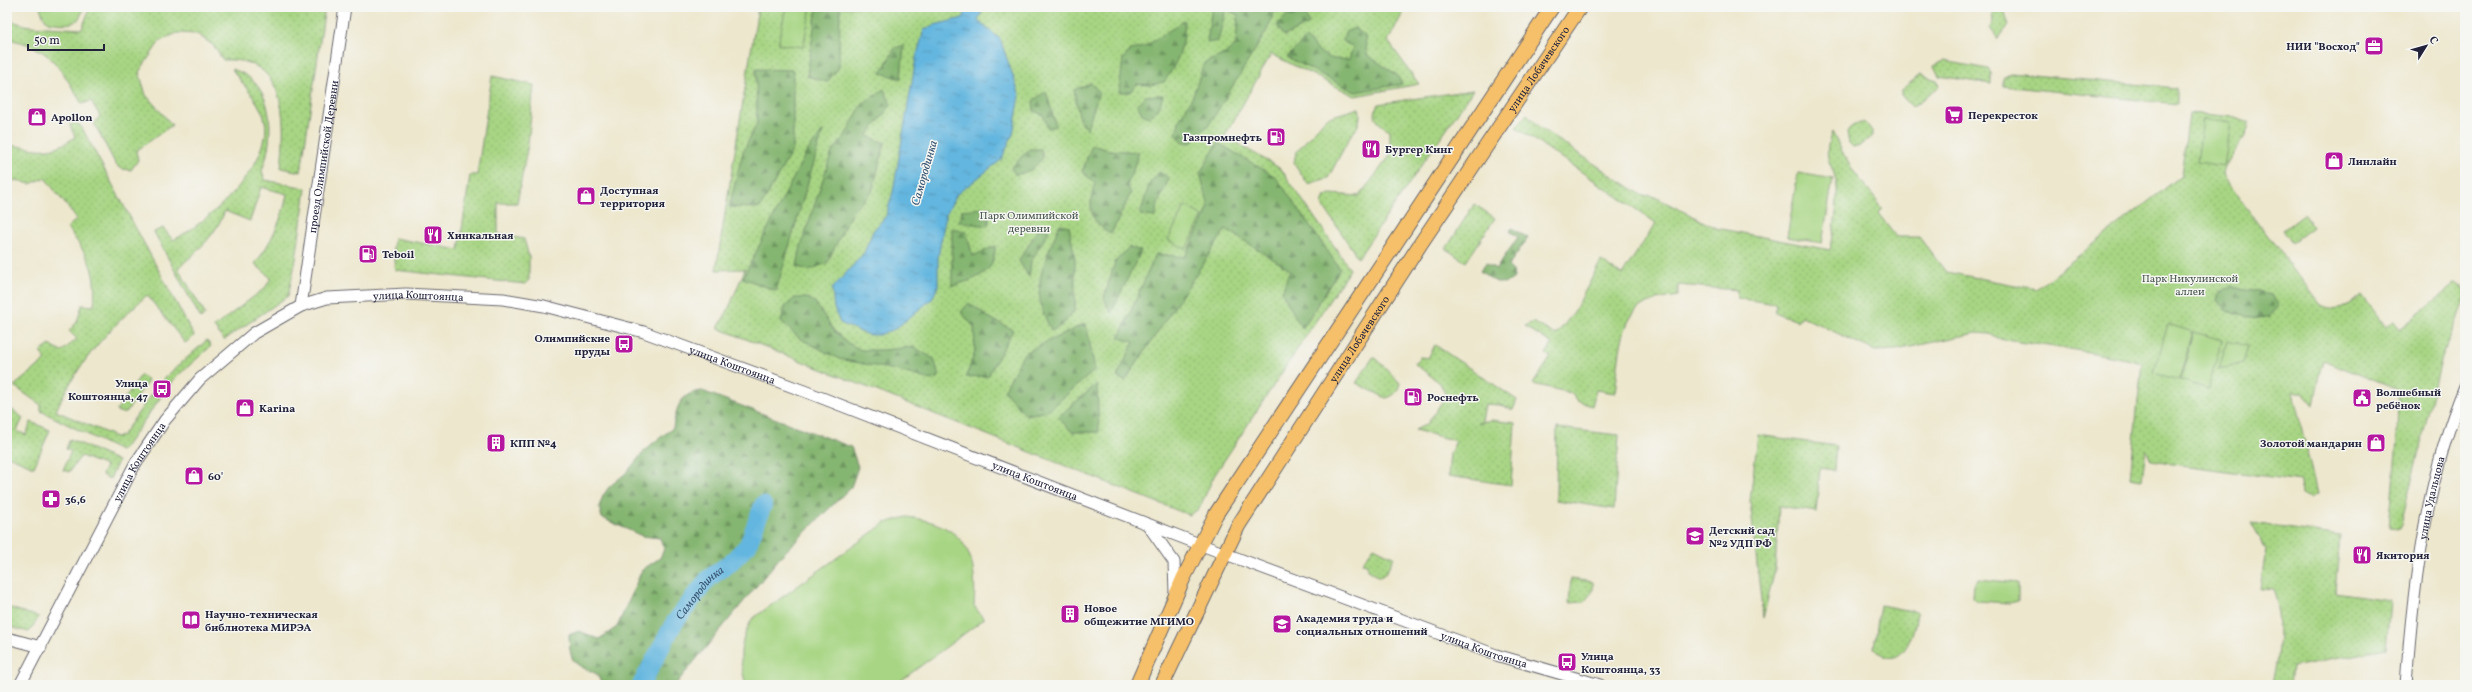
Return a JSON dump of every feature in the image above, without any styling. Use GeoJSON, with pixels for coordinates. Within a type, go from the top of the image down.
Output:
{"type":"FeatureCollection","features":[{"type":"Feature","properties":{"kind":"main road","name":"улица Лобачевского"},"geometry":{"type":"LineString","coordinates":[[1137,685],[1199,544],[1216,514],[1552,7]]}},
{"type":"Feature","properties":{"kind":"main road","name":"улица Лобачевского"},"geometry":{"type":"LineString","coordinates":[[1162,685],[1224,552],[1287,447],[1580,7]]}},
{"type":"Feature","properties":{"kind":"street","name":"проезд Олимпийской Деревни"},"geometry":{"type":"LineString","coordinates":[[301,306],[345,7]]}},
{"type":"Feature","properties":{"kind":"street","name":"улица Коштоянца"},"geometry":{"type":"LineString","coordinates":[[20,685],[135,464],[165,420],[187,393],[226,355],[254,333],[301,306],[327,298],[406,294],[443,295],[526,303],[624,325],[797,388],[1199,544],[1224,552],[1496,655],[1600,685]]}},
{"type":"Feature","properties":{"kind":"street","name":"улица Удальцова"},"geometry":{"type":"LineString","coordinates":[[2406,685],[2415,587],[2423,532],[2442,455],[2465,386]]}},
{"type":"Feature","properties":{"kind":"street"},"geometry":{"type":"LineString","coordinates":[[1146,523],[1164,545],[1174,562],[1174,599]]}},
{"type":"Feature","properties":{"kind":"street"},"geometry":{"type":"LineString","coordinates":[[7,638],[41,647]]}},
{"type":"Feature","properties":{"kind":"green space"},"geometry":{"type":"Polygon","coordinates":[[[40,7],[83,7],[82,14],[75,22],[66,24],[48,22],[43,16],[40,7]]]}},
{"type":"Feature","properties":{"kind":"green space"},"geometry":{"type":"Polygon","coordinates":[[[90,7],[325,7],[301,172],[281,168],[283,149],[282,112],[278,95],[271,80],[260,69],[244,62],[223,60],[213,45],[197,34],[177,33],[160,41],[139,72],[146,95],[172,125],[136,151],[138,160],[131,170],[121,169],[116,165],[94,123],[100,116],[91,101],[82,104],[61,70],[45,53],[22,42],[7,39],[7,20],[29,26],[82,29],[90,7]]]}},
{"type":"Feature","properties":{"kind":"green space","name":"Парк Олимпийской деревни"},"geometry":{"type":"Polygon","coordinates":[[[758,7],[1399,7],[1403,13],[1388,41],[1419,84],[1355,96],[1271,54],[1225,136],[1281,169],[1350,269],[1214,476],[1199,509],[1189,515],[718,328],[728,310],[745,269],[716,270],[758,7]]]}},
{"type":"Feature","properties":{"kind":"green space"},"geometry":{"type":"Polygon","coordinates":[[[786,7],[811,7],[803,47],[778,44],[786,7]]]}},
{"type":"Feature","properties":{"kind":"green space"},"geometry":{"type":"Polygon","coordinates":[[[817,7],[840,7],[839,67],[827,82],[807,76],[817,7]]]}},
{"type":"Feature","properties":{"kind":"green space"},"geometry":{"type":"Polygon","coordinates":[[[1214,7],[1277,7],[1266,32],[1210,123],[1191,143],[1183,142],[1176,133],[1180,119],[1193,96],[1204,63],[1225,54],[1236,44],[1238,15],[1226,9],[1218,41],[1207,43],[1211,13],[1214,7]]]}},
{"type":"Feature","properties":{"kind":"green space"},"geometry":{"type":"Polygon","coordinates":[[[2003,7],[2009,25],[1998,39],[1990,28],[1993,22],[1992,14],[2003,7]]]}},
{"type":"Feature","properties":{"kind":"green space"},"geometry":{"type":"Polygon","coordinates":[[[1289,13],[1305,14],[1309,24],[1284,36],[1277,25],[1289,13]]]}},
{"type":"Feature","properties":{"kind":"green space"},"geometry":{"type":"Polygon","coordinates":[[[1184,21],[1184,37],[1180,53],[1177,61],[1164,82],[1150,85],[1137,84],[1130,92],[1119,92],[1123,59],[1131,50],[1144,47],[1184,21]]]}},
{"type":"Feature","properties":{"kind":"green space"},"geometry":{"type":"Polygon","coordinates":[[[1355,28],[1365,36],[1367,55],[1397,75],[1402,84],[1355,92],[1287,57],[1306,38],[1320,52],[1329,58],[1341,60],[1349,59],[1353,48],[1343,41],[1345,32],[1355,28]]]}},
{"type":"Feature","properties":{"kind":"green space"},"geometry":{"type":"Polygon","coordinates":[[[904,45],[901,79],[881,73],[895,48],[904,45]]]}},
{"type":"Feature","properties":{"kind":"green space"},"geometry":{"type":"Polygon","coordinates":[[[1944,61],[1988,69],[1991,73],[1991,84],[1939,76],[1934,66],[1944,61]]]}},
{"type":"Feature","properties":{"kind":"green space"},"geometry":{"type":"Polygon","coordinates":[[[232,69],[246,76],[257,86],[264,98],[270,127],[269,142],[262,171],[265,180],[306,188],[296,259],[288,296],[224,340],[214,327],[265,288],[271,278],[255,264],[275,231],[287,194],[261,187],[250,221],[225,211],[211,236],[178,268],[205,314],[201,319],[154,232],[163,228],[173,240],[204,220],[236,189],[250,171],[260,152],[266,134],[264,117],[254,98],[232,69]]]}},
{"type":"Feature","properties":{"kind":"green space"},"geometry":{"type":"Polygon","coordinates":[[[756,69],[793,70],[793,149],[760,208],[729,207],[743,152],[757,123],[756,69]]]}},
{"type":"Feature","properties":{"kind":"green space"},"geometry":{"type":"Polygon","coordinates":[[[2010,73],[2177,88],[2177,104],[2003,86],[2003,78],[2010,73]]]}},
{"type":"Feature","properties":{"kind":"green space"},"geometry":{"type":"Polygon","coordinates":[[[1920,75],[1937,80],[1940,86],[1912,107],[1901,95],[1901,90],[1920,75]]]}},
{"type":"Feature","properties":{"kind":"green space"},"geometry":{"type":"Polygon","coordinates":[[[492,76],[534,85],[528,144],[517,203],[498,203],[498,234],[524,239],[529,257],[529,280],[525,284],[395,270],[393,250],[394,238],[459,250],[470,175],[477,175],[492,76]]]}},
{"type":"Feature","properties":{"kind":"green space"},"geometry":{"type":"Polygon","coordinates":[[[1091,83],[1099,92],[1087,129],[1080,122],[1074,90],[1091,83]]]}},
{"type":"Feature","properties":{"kind":"green space"},"geometry":{"type":"Polygon","coordinates":[[[884,89],[891,105],[867,136],[885,143],[872,192],[852,212],[827,263],[809,270],[797,267],[801,246],[832,152],[844,138],[862,104],[884,89]]]}},
{"type":"Feature","properties":{"kind":"green space"},"geometry":{"type":"Polygon","coordinates":[[[1473,90],[1358,258],[1322,204],[1325,196],[1330,194],[1359,196],[1390,156],[1390,130],[1377,120],[1375,113],[1378,104],[1473,90]]]}},
{"type":"Feature","properties":{"kind":"green space"},"geometry":{"type":"Polygon","coordinates":[[[1046,91],[1056,126],[1048,128],[1043,115],[1034,111],[1033,101],[1046,91]]]}},
{"type":"Feature","properties":{"kind":"green space"},"geometry":{"type":"Polygon","coordinates":[[[1163,95],[1159,108],[1149,117],[1142,114],[1137,104],[1145,96],[1163,95]]]}},
{"type":"Feature","properties":{"kind":"green space"},"geometry":{"type":"Polygon","coordinates":[[[1359,108],[1360,119],[1357,126],[1328,178],[1308,184],[1294,163],[1296,152],[1326,118],[1359,108]]]}},
{"type":"Feature","properties":{"kind":"green space","name":"Парк Никулинской аллеи"},"geometry":{"type":"Polygon","coordinates":[[[2189,113],[2236,117],[2249,122],[2246,135],[2229,160],[2223,174],[2229,185],[2321,305],[2333,308],[2343,307],[2362,295],[2386,327],[2393,320],[2400,329],[2456,283],[2465,290],[2465,299],[2442,357],[2400,528],[2389,527],[2397,441],[2398,390],[2323,360],[2314,405],[2303,392],[2293,392],[2317,494],[2310,498],[2302,494],[2301,481],[2151,461],[2146,449],[2142,480],[2130,478],[2142,363],[2088,352],[1998,339],[1990,334],[1976,333],[1896,350],[1875,351],[1801,316],[1797,321],[1775,312],[1776,304],[1737,298],[1737,290],[1678,285],[1678,296],[1656,300],[1643,305],[1635,312],[1624,332],[1615,393],[1596,390],[1592,406],[1577,401],[1571,393],[1533,384],[1551,357],[1546,354],[1552,344],[1525,326],[1533,322],[1556,335],[1574,312],[1601,261],[1622,275],[1656,223],[1516,127],[1527,114],[1543,130],[1643,196],[1651,195],[1716,228],[1830,250],[1833,236],[1837,195],[1836,179],[1829,162],[1827,151],[1832,132],[1851,168],[1883,209],[1878,213],[1896,237],[1919,237],[1946,272],[2036,289],[2181,176],[2189,113]]]}},
{"type":"Feature","properties":{"kind":"green space"},"geometry":{"type":"Polygon","coordinates":[[[2203,119],[2231,123],[2224,166],[2197,162],[2203,119]]]}},
{"type":"Feature","properties":{"kind":"green space"},"geometry":{"type":"Polygon","coordinates":[[[1860,122],[1866,123],[1872,131],[1872,136],[1858,147],[1853,147],[1849,143],[1847,133],[1851,127],[1860,122]]]}},
{"type":"Feature","properties":{"kind":"green space"},"geometry":{"type":"Polygon","coordinates":[[[78,123],[82,128],[194,336],[185,343],[147,295],[107,334],[95,348],[73,378],[56,411],[116,437],[122,436],[160,382],[207,340],[211,346],[173,380],[126,446],[120,451],[41,411],[41,405],[14,386],[46,360],[40,352],[50,345],[61,352],[77,339],[69,331],[77,322],[82,305],[94,306],[95,294],[93,273],[90,264],[81,247],[67,228],[77,219],[45,178],[30,184],[16,180],[7,183],[7,145],[34,149],[49,149],[57,147],[75,137],[70,125],[78,123]]]}},
{"type":"Feature","properties":{"kind":"green space"},"geometry":{"type":"Polygon","coordinates":[[[823,131],[776,291],[743,278],[806,153],[823,131]]]}},
{"type":"Feature","properties":{"kind":"green space"},"geometry":{"type":"Polygon","coordinates":[[[1218,143],[1276,177],[1340,269],[1302,329],[1282,292],[1290,270],[1226,229],[1125,381],[1117,377],[1134,342],[1119,338],[1156,254],[1185,257],[1209,207],[1200,173],[1218,143]]]}},
{"type":"Feature","properties":{"kind":"green space"},"geometry":{"type":"Polygon","coordinates":[[[1092,145],[1109,150],[1139,152],[1127,186],[1131,193],[1111,234],[1103,229],[1094,218],[1091,206],[1095,183],[1082,172],[1092,145]]]}},
{"type":"Feature","properties":{"kind":"green space"},"geometry":{"type":"Polygon","coordinates":[[[1029,149],[1041,149],[1043,158],[1031,170],[1016,175],[1011,168],[1029,149]]]}},
{"type":"Feature","properties":{"kind":"green space"},"geometry":{"type":"Polygon","coordinates":[[[1159,172],[1169,178],[1157,206],[1155,217],[1140,215],[1149,185],[1159,172]]]}},
{"type":"Feature","properties":{"kind":"green space"},"geometry":{"type":"Polygon","coordinates":[[[1798,173],[1833,179],[1822,243],[1787,237],[1798,173]]]}},
{"type":"Feature","properties":{"kind":"green space"},"geometry":{"type":"Polygon","coordinates":[[[1474,204],[1495,218],[1466,262],[1446,249],[1474,204]]]}},
{"type":"Feature","properties":{"kind":"green space"},"geometry":{"type":"Polygon","coordinates":[[[1185,206],[1203,216],[1186,249],[1168,240],[1185,206]]]}},
{"type":"Feature","properties":{"kind":"green space"},"geometry":{"type":"Polygon","coordinates":[[[991,207],[988,226],[959,222],[962,210],[991,207]]]}},
{"type":"Feature","properties":{"kind":"green space"},"geometry":{"type":"Polygon","coordinates":[[[2304,214],[2313,227],[2292,243],[2283,230],[2304,214]]]}},
{"type":"Feature","properties":{"kind":"green space"},"geometry":{"type":"Polygon","coordinates":[[[1060,224],[1069,226],[1075,259],[1075,310],[1062,325],[1052,331],[1040,303],[1039,290],[1048,252],[1060,224]]]}},
{"type":"Feature","properties":{"kind":"green space"},"geometry":{"type":"Polygon","coordinates":[[[1040,226],[1049,231],[1031,261],[1029,277],[1019,261],[1040,226]]]}},
{"type":"Feature","properties":{"kind":"green space"},"geometry":{"type":"Polygon","coordinates":[[[952,228],[966,232],[973,256],[995,246],[992,264],[987,270],[976,278],[952,286],[952,228]]]}},
{"type":"Feature","properties":{"kind":"green space"},"geometry":{"type":"Polygon","coordinates":[[[1512,228],[1528,238],[1508,266],[1513,271],[1514,278],[1504,283],[1496,282],[1480,271],[1486,263],[1496,269],[1518,237],[1510,231],[1512,228]]]}},
{"type":"Feature","properties":{"kind":"green space"},"geometry":{"type":"Polygon","coordinates":[[[1129,247],[1141,251],[1111,313],[1104,298],[1115,262],[1129,247]]]}},
{"type":"Feature","properties":{"kind":"green space"},"geometry":{"type":"Polygon","coordinates":[[[2233,286],[2270,295],[2279,306],[2269,317],[2247,317],[2233,313],[2227,310],[2217,300],[2219,293],[2233,286]]]}},
{"type":"Feature","properties":{"kind":"green space"},"geometry":{"type":"Polygon","coordinates":[[[795,298],[807,298],[815,302],[834,331],[848,343],[861,350],[884,350],[914,347],[934,359],[939,377],[931,380],[895,370],[839,359],[799,338],[781,321],[785,307],[795,298]]]}},
{"type":"Feature","properties":{"kind":"green space"},"geometry":{"type":"Polygon","coordinates":[[[969,303],[988,317],[1013,330],[988,376],[966,377],[975,352],[974,327],[961,312],[969,303]]]}},
{"type":"Feature","properties":{"kind":"green space"},"geometry":{"type":"Polygon","coordinates":[[[1086,323],[1095,370],[1048,411],[1026,415],[1004,391],[1024,353],[1086,323]]]}},
{"type":"Feature","properties":{"kind":"green space"},"geometry":{"type":"Polygon","coordinates":[[[2168,324],[2193,332],[2179,380],[2154,373],[2168,324]]]}},
{"type":"Feature","properties":{"kind":"green space"},"geometry":{"type":"Polygon","coordinates":[[[2194,332],[2222,340],[2208,389],[2180,380],[2194,332]]]}},
{"type":"Feature","properties":{"kind":"green space"},"geometry":{"type":"Polygon","coordinates":[[[2227,341],[2248,346],[2243,363],[2219,370],[2227,341]]]}},
{"type":"Feature","properties":{"kind":"green space"},"geometry":{"type":"Polygon","coordinates":[[[1435,345],[1517,400],[1513,410],[1500,405],[1485,404],[1482,421],[1478,423],[1491,420],[1515,423],[1511,485],[1448,476],[1450,453],[1456,441],[1415,430],[1427,424],[1446,396],[1440,383],[1415,364],[1420,357],[1428,358],[1435,345]]]}},
{"type":"Feature","properties":{"kind":"green space"},"geometry":{"type":"Polygon","coordinates":[[[1374,356],[1400,383],[1396,393],[1392,396],[1386,398],[1356,383],[1374,356]]]}},
{"type":"Feature","properties":{"kind":"green space"},"geometry":{"type":"Polygon","coordinates":[[[141,375],[148,381],[125,414],[116,411],[141,375]]]}},
{"type":"Feature","properties":{"kind":"green space"},"geometry":{"type":"Polygon","coordinates":[[[1097,384],[1099,432],[1072,432],[1058,417],[1097,384]]]}},
{"type":"Feature","properties":{"kind":"green space"},"geometry":{"type":"Polygon","coordinates":[[[702,391],[851,447],[858,467],[851,487],[782,555],[675,685],[602,685],[597,674],[582,667],[574,661],[570,651],[569,635],[579,631],[599,639],[617,627],[642,570],[660,558],[664,549],[660,538],[642,536],[602,518],[599,507],[603,496],[609,487],[626,473],[648,447],[673,428],[677,408],[680,403],[688,395],[694,392],[702,391]]]}},
{"type":"Feature","properties":{"kind":"green space"},"geometry":{"type":"Polygon","coordinates":[[[7,406],[23,418],[17,431],[26,435],[31,422],[50,430],[34,467],[8,456],[7,459],[7,406]]]}},
{"type":"Feature","properties":{"kind":"green space"},"geometry":{"type":"Polygon","coordinates":[[[1557,428],[1619,435],[1614,509],[1556,500],[1557,428]]]}},
{"type":"Feature","properties":{"kind":"green space"},"geometry":{"type":"Polygon","coordinates":[[[1758,435],[1836,446],[1834,470],[1820,468],[1816,512],[1779,506],[1775,570],[1763,618],[1750,501],[1758,435]]]}},
{"type":"Feature","properties":{"kind":"green space"},"geometry":{"type":"Polygon","coordinates":[[[70,439],[118,461],[110,479],[102,475],[106,466],[81,456],[69,472],[63,470],[71,451],[66,449],[70,439]]]}},
{"type":"Feature","properties":{"kind":"green space"},"geometry":{"type":"Polygon","coordinates":[[[907,517],[942,526],[954,534],[963,544],[970,556],[973,570],[975,587],[974,606],[984,619],[895,685],[746,685],[743,675],[741,651],[744,636],[752,619],[885,523],[907,517]]]}},
{"type":"Feature","properties":{"kind":"green space"},"geometry":{"type":"Polygon","coordinates":[[[2251,523],[2340,536],[2335,592],[2390,600],[2386,649],[2292,667],[2290,685],[2272,685],[2279,637],[2278,613],[2272,589],[2260,588],[2266,550],[2251,523]]]}},
{"type":"Feature","properties":{"kind":"green space"},"geometry":{"type":"Polygon","coordinates":[[[1374,547],[1394,557],[1386,573],[1380,577],[1367,570],[1367,564],[1362,563],[1374,547]]]}},
{"type":"Feature","properties":{"kind":"green space"},"geometry":{"type":"Polygon","coordinates":[[[1571,579],[1593,582],[1593,591],[1584,602],[1569,603],[1571,579]]]}},
{"type":"Feature","properties":{"kind":"green space"},"geometry":{"type":"Polygon","coordinates":[[[1978,579],[2018,583],[2018,601],[2010,603],[1977,601],[1973,597],[1974,583],[1978,579]]]}},
{"type":"Feature","properties":{"kind":"green space"},"geometry":{"type":"Polygon","coordinates":[[[1880,605],[1917,612],[1910,640],[1899,655],[1892,657],[1884,656],[1874,648],[1880,605]]]}},
{"type":"Feature","properties":{"kind":"green space"},"geometry":{"type":"Polygon","coordinates":[[[7,607],[39,617],[29,632],[7,626],[7,607]]]}},
{"type":"Feature","properties":{"kind":"water"},"geometry":{"type":"Polygon","coordinates":[[[968,7],[984,7],[978,21],[1000,39],[1020,96],[1013,134],[1001,160],[957,194],[946,214],[938,257],[938,286],[932,299],[895,329],[879,335],[868,335],[840,323],[834,308],[832,289],[864,253],[873,231],[886,216],[893,192],[916,58],[924,30],[934,25],[963,18],[968,7]]]}},
{"type":"Feature","properties":{"kind":"waterway","name":"Самородинка"},"geometry":{"type":"LineString","coordinates":[[641,685],[674,623],[709,578],[730,563],[748,545],[763,505]]}},
{"type":"Feature","properties":{"kind":"place","name":"НИИ \"Восход\""},"geometry":{"type":"Point","coordinates":[2374,46]}},
{"type":"Feature","properties":{"kind":"place","name":"Перекресток"},"geometry":{"type":"Point","coordinates":[1954,115]}},
{"type":"Feature","properties":{"kind":"place","name":"Apollon"},"geometry":{"type":"Point","coordinates":[37,117]}},
{"type":"Feature","properties":{"kind":"place","name":"Газпромнефть"},"geometry":{"type":"Point","coordinates":[1276,137]}},
{"type":"Feature","properties":{"kind":"place","name":"Бургер Кинг"},"geometry":{"type":"Point","coordinates":[1371,149]}},
{"type":"Feature","properties":{"kind":"place","name":"Линлайн"},"geometry":{"type":"Point","coordinates":[2334,161]}},
{"type":"Feature","properties":{"kind":"place","name":"Доступная территория"},"geometry":{"type":"Point","coordinates":[586,196]}},
{"type":"Feature","properties":{"kind":"place","name":"Хинкальная"},"geometry":{"type":"Point","coordinates":[433,235]}},
{"type":"Feature","properties":{"kind":"place","name":"Teboil"},"geometry":{"type":"Point","coordinates":[368,254]}},
{"type":"Feature","properties":{"kind":"place","name":"Олимпийские пруды"},"geometry":{"type":"Point","coordinates":[624,344]}},
{"type":"Feature","properties":{"kind":"place","name":"Улица Коштоянца, 47"},"geometry":{"type":"Point","coordinates":[162,389]}},
{"type":"Feature","properties":{"kind":"place","name":"Роснефть"},"geometry":{"type":"Point","coordinates":[1413,397]}},
{"type":"Feature","properties":{"kind":"place","name":"Волшебный ребёнок"},"geometry":{"type":"Point","coordinates":[2362,398]}},
{"type":"Feature","properties":{"kind":"place","name":"Karina"},"geometry":{"type":"Point","coordinates":[245,408]}},
{"type":"Feature","properties":{"kind":"place","name":"КПП №4"},"geometry":{"type":"Point","coordinates":[496,443]}},
{"type":"Feature","properties":{"kind":"place","name":"Золотой мандарин"},"geometry":{"type":"Point","coordinates":[2376,443]}},
{"type":"Feature","properties":{"kind":"place","name":"60'"},"geometry":{"type":"Point","coordinates":[194,476]}},
{"type":"Feature","properties":{"kind":"place","name":"36,6"},"geometry":{"type":"Point","coordinates":[51,499]}},
{"type":"Feature","properties":{"kind":"place","name":"Детский сад №2 УДП РФ"},"geometry":{"type":"Point","coordinates":[1695,536]}},
{"type":"Feature","properties":{"kind":"place","name":"Якитория"},"geometry":{"type":"Point","coordinates":[2362,555]}},
{"type":"Feature","properties":{"kind":"place","name":"Новое общежитие МГИМО"},"geometry":{"type":"Point","coordinates":[1070,614]}},
{"type":"Feature","properties":{"kind":"place","name":"Научно-техническая библиотека МИРЭА"},"geometry":{"type":"Point","coordinates":[191,620]}},
{"type":"Feature","properties":{"kind":"place","name":"Академия труда и социальных отношений"},"geometry":{"type":"Point","coordinates":[1282,624]}},
{"type":"Feature","properties":{"kind":"place","name":"Улица Коштоянца, 33"},"geometry":{"type":"Point","coordinates":[1567,662]}}]}
